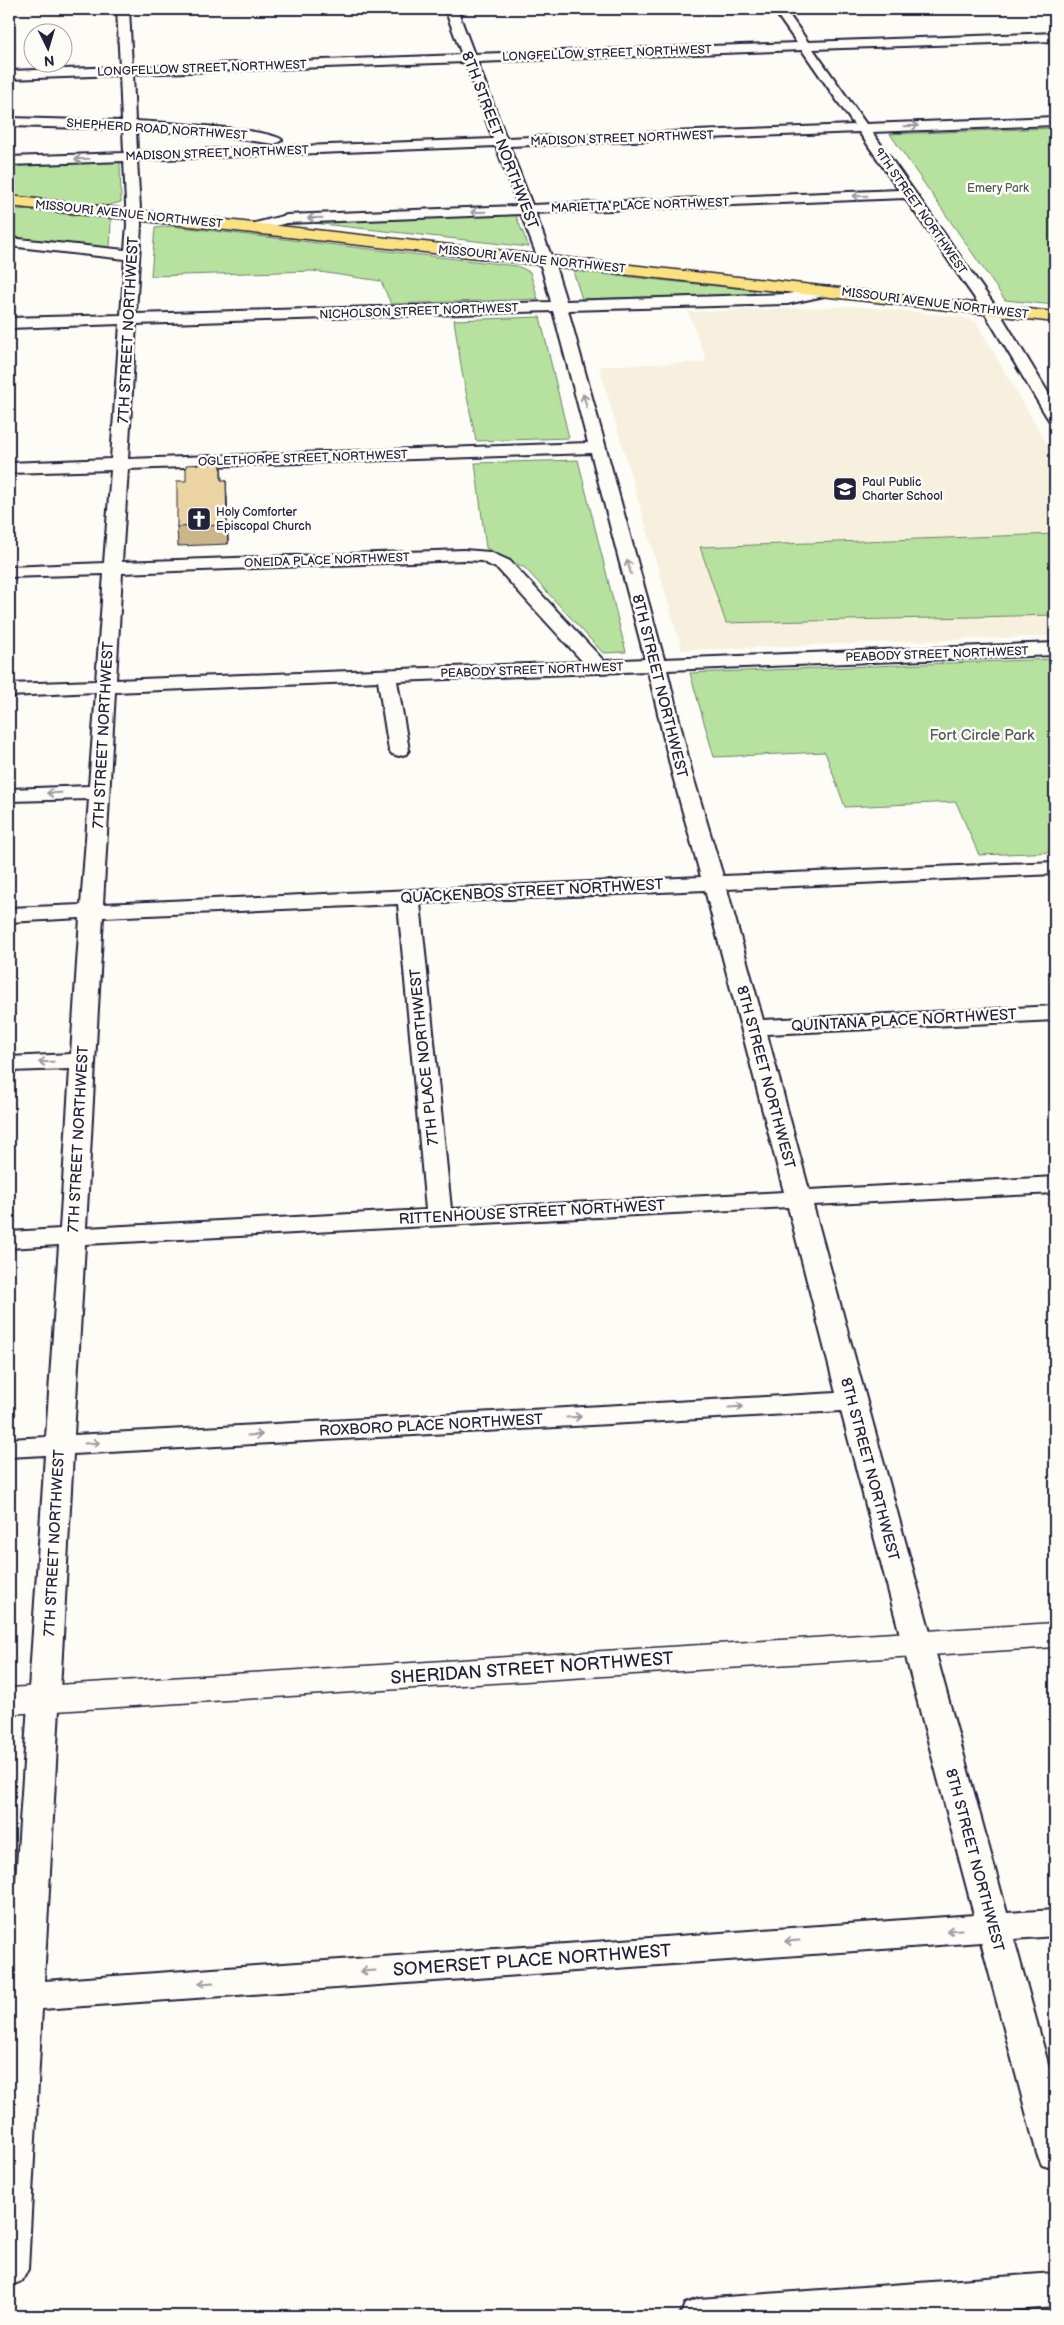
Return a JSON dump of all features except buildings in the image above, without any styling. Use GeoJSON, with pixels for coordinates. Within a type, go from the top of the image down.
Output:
{"type":"FeatureCollection","features":[{"type":"Feature","properties":{"kind":"main road","name":"MISSOURI AVENUE NORTHWEST"},"geometry":{"type":"LineString","coordinates":[[9,201],[1055,317]]}},
{"type":"Feature","properties":{"kind":"street","name":"7TH STREET NORTHWEST"},"geometry":{"type":"LineString","coordinates":[[9,2269],[17,1996],[45,1698],[132,255],[133,215],[123,9]]}},
{"type":"Feature","properties":{"kind":"street","name":"8TH STREET NORTHWEST"},"geometry":{"type":"LineString","coordinates":[[451,9],[545,260],[560,307],[656,665],[682,773],[1055,2154]]}},
{"type":"Feature","properties":{"kind":"street","name":"9TH STREET NORTHWEST"},"geometry":{"type":"LineString","coordinates":[[779,9],[990,310],[1055,418]]}},
{"type":"Feature","properties":{"kind":"street","name":"LONGFELLOW STREET NORTHWEST"},"geometry":{"type":"LineString","coordinates":[[9,75],[1055,37]]}},
{"type":"Feature","properties":{"kind":"street","name":"MADISON STREET NORTHWEST"},"geometry":{"type":"LineString","coordinates":[[9,162],[1055,121]]}},
{"type":"Feature","properties":{"kind":"street","name":"SHEPHERD ROAD NORTHWEST"},"geometry":{"type":"LineString","coordinates":[[9,122],[129,125],[259,137],[286,142],[302,150]]}},
{"type":"Feature","properties":{"kind":"street","name":"MARIETTA PLACE NORTHWEST"},"geometry":{"type":"LineString","coordinates":[[252,228],[287,220],[909,194]]}},
{"type":"Feature","properties":{"kind":"street"},"geometry":{"type":"LineString","coordinates":[[9,242],[132,255]]}},
{"type":"Feature","properties":{"kind":"street","name":"NICHOLSON STREET NORTHWEST"},"geometry":{"type":"LineString","coordinates":[[9,323],[787,299],[829,291]]}},
{"type":"Feature","properties":{"kind":"street","name":"OGLETHORPE STREET NORTHWEST"},"geometry":{"type":"LineString","coordinates":[[9,468],[598,448]]}},
{"type":"Feature","properties":{"kind":"street","name":"ONEIDA PLACE NORTHWEST"},"geometry":{"type":"LineString","coordinates":[[9,572],[464,555],[484,556],[504,565],[599,667]]}},
{"type":"Feature","properties":{"kind":"street","name":"PEABODY STREET NORTHWEST"},"geometry":{"type":"LineString","coordinates":[[9,690],[1055,649]]}},
{"type":"Feature","properties":{"kind":"street"},"geometry":{"type":"LineString","coordinates":[[387,676],[399,750]]}},
{"type":"Feature","properties":{"kind":"street"},"geometry":{"type":"LineString","coordinates":[[9,795],[99,792]]}},
{"type":"Feature","properties":{"kind":"street","name":"QUACKENBOS STREET NORTHWEST"},"geometry":{"type":"LineString","coordinates":[[9,915],[1055,868]]}},
{"type":"Feature","properties":{"kind":"street","name":"7TH PLACE NORTHWEST"},"geometry":{"type":"LineString","coordinates":[[408,897],[440,1217]]}},
{"type":"Feature","properties":{"kind":"street","name":"QUINTANA PLACE NORTHWEST"},"geometry":{"type":"LineString","coordinates":[[752,1028],[1055,1013]]}},
{"type":"Feature","properties":{"kind":"street"},"geometry":{"type":"LineString","coordinates":[[9,1064],[83,1061]]}},
{"type":"Feature","properties":{"kind":"street","name":"RITTENHOUSE STREET NORTHWEST"},"geometry":{"type":"LineString","coordinates":[[9,1240],[1055,1185]]}},
{"type":"Feature","properties":{"kind":"street","name":"ROXBORO PLACE NORTHWEST"},"geometry":{"type":"LineString","coordinates":[[9,1448],[852,1401]]}},
{"type":"Feature","properties":{"kind":"street","name":"SHERIDAN STREET NORTHWEST"},"geometry":{"type":"LineString","coordinates":[[9,1701],[1055,1635]]}},
{"type":"Feature","properties":{"kind":"street","name":"SOMERSET PLACE NORTHWEST"},"geometry":{"type":"LineString","coordinates":[[17,1996],[1055,1923]]}},
{"type":"Feature","properties":{"kind":"street"},"geometry":{"type":"LineString","coordinates":[[699,2316],[1055,2290]]}},
{"type":"Feature","properties":{"kind":"shaded area"},"geometry":{"type":"Polygon","coordinates":[[[143,9],[246,9],[247,12],[144,16],[143,9]]]}},
{"type":"Feature","properties":{"kind":"shaded area","name":"Paul Public Charter School"},"geometry":{"type":"Polygon","coordinates":[[[854,306],[963,317],[976,322],[1055,458],[1055,636],[682,650],[599,366],[707,362],[688,312],[854,306]]]}},
{"type":"Feature","properties":{"kind":"green space","name":"Emery Park"},"geometry":{"type":"Polygon","coordinates":[[[1055,128],[1055,305],[1005,300],[890,134],[1055,128]]]}},
{"type":"Feature","properties":{"kind":"green space"},"geometry":{"type":"Polygon","coordinates":[[[120,163],[121,202],[106,206],[9,195],[9,165],[120,163]]]}},
{"type":"Feature","properties":{"kind":"green space"},"geometry":{"type":"Polygon","coordinates":[[[9,208],[111,219],[110,250],[9,238],[9,208]]]}},
{"type":"Feature","properties":{"kind":"green space"},"geometry":{"type":"Polygon","coordinates":[[[515,214],[529,247],[304,222],[515,214]]]}},
{"type":"Feature","properties":{"kind":"green space"},"geometry":{"type":"Polygon","coordinates":[[[171,226],[517,266],[530,272],[538,299],[391,304],[381,281],[313,271],[151,276],[155,228],[171,226]]]}},
{"type":"Feature","properties":{"kind":"green space"},"geometry":{"type":"Polygon","coordinates":[[[573,271],[754,290],[755,294],[582,299],[573,271]]]}},
{"type":"Feature","properties":{"kind":"green space"},"geometry":{"type":"Polygon","coordinates":[[[540,317],[569,438],[476,441],[454,320],[540,317]]]}},
{"type":"Feature","properties":{"kind":"green space"},"geometry":{"type":"Polygon","coordinates":[[[578,460],[626,652],[603,653],[525,568],[486,548],[475,463],[578,460]]]}},
{"type":"Feature","properties":{"kind":"green space"},"geometry":{"type":"Polygon","coordinates":[[[1055,534],[1055,615],[726,623],[700,547],[1055,534]]]}},
{"type":"Feature","properties":{"kind":"green space","name":"Fort Circle Park"},"geometry":{"type":"Polygon","coordinates":[[[1055,659],[1055,852],[979,855],[956,802],[845,807],[825,752],[714,757],[690,673],[1055,659]]]}},
{"type":"Feature","properties":{"kind":"place","name":"Paul Public Charter School"},"geometry":{"type":"Point","coordinates":[845,489]}},
{"type":"Feature","properties":{"kind":"place","name":"Holy Comforter Episcopal Church"},"geometry":{"type":"Point","coordinates":[199,519]}}]}
